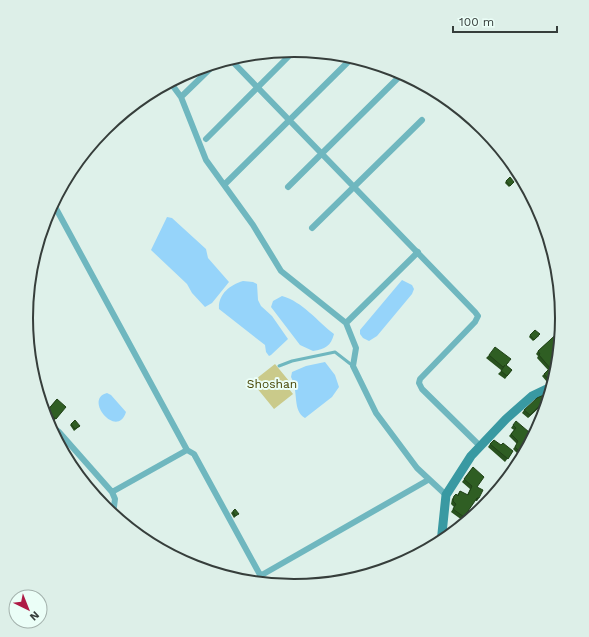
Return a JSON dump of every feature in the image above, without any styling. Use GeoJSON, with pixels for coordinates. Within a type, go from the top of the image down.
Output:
{"type":"FeatureCollection","features":[{"type":"Feature","properties":{"kind":"main road"},"geometry":{"type":"LineString","coordinates":[[442,535],[446,495],[471,456],[506,419],[532,396],[546,389]]}},
{"type":"Feature","properties":{"kind":"street"},"geometry":{"type":"LineString","coordinates":[[206,139],[288,57]]}},
{"type":"Feature","properties":{"kind":"street"},"geometry":{"type":"LineString","coordinates":[[224,185],[348,62]]}},
{"type":"Feature","properties":{"kind":"street"},"geometry":{"type":"LineString","coordinates":[[235,64],[418,252],[478,316],[476,322],[420,379],[419,383],[422,388],[480,446]]}},
{"type":"Feature","properties":{"kind":"street"},"geometry":{"type":"LineString","coordinates":[[181,97],[206,72]]}},
{"type":"Feature","properties":{"kind":"street"},"geometry":{"type":"LineString","coordinates":[[288,187],[398,78]]}},
{"type":"Feature","properties":{"kind":"street"},"geometry":{"type":"LineString","coordinates":[[174,87],[181,97],[206,160],[252,225],[281,271],[346,323],[356,348],[353,366],[376,413],[417,468],[428,480],[446,495]]}},
{"type":"Feature","properties":{"kind":"street"},"geometry":{"type":"LineString","coordinates":[[312,228],[422,120]]}},
{"type":"Feature","properties":{"kind":"street"},"geometry":{"type":"LineString","coordinates":[[57,210],[187,450],[194,454],[260,576],[428,480]]}},
{"type":"Feature","properties":{"kind":"street"},"geometry":{"type":"LineString","coordinates":[[346,323],[418,252]]}},
{"type":"Feature","properties":{"kind":"street"},"geometry":{"type":"LineString","coordinates":[[59,432],[112,492],[115,499],[114,507]]}},
{"type":"Feature","properties":{"kind":"street"},"geometry":{"type":"LineString","coordinates":[[112,492],[187,450]]}},
{"type":"Feature","properties":{"kind":"lane"},"geometry":{"type":"LineString","coordinates":[[279,366],[292,360],[335,352],[353,366]]}},
{"type":"Feature","properties":{"kind":"green space","name":"Shoshan"},"geometry":{"type":"Polygon","coordinates":[[[275,364],[289,381],[285,384],[293,394],[274,409],[252,382],[275,364]]]}},
{"type":"Feature","properties":{"kind":"water"},"geometry":{"type":"Polygon","coordinates":[[[167,217],[172,218],[206,249],[208,258],[229,282],[212,303],[205,307],[192,293],[187,284],[151,250],[167,217]]]}},
{"type":"Feature","properties":{"kind":"water"},"geometry":{"type":"Polygon","coordinates":[[[402,280],[412,285],[414,289],[412,294],[377,336],[369,341],[363,338],[360,334],[360,330],[402,280]]]}},
{"type":"Feature","properties":{"kind":"water"},"geometry":{"type":"Polygon","coordinates":[[[243,281],[257,284],[258,300],[261,306],[272,316],[288,339],[269,356],[266,352],[265,345],[219,309],[220,299],[225,291],[233,285],[243,281]]]}},
{"type":"Feature","properties":{"kind":"water"},"geometry":{"type":"Polygon","coordinates":[[[282,296],[303,307],[334,334],[327,346],[313,351],[300,345],[271,307],[273,301],[282,296]]]}},
{"type":"Feature","properties":{"kind":"water"},"geometry":{"type":"Polygon","coordinates":[[[325,362],[335,375],[339,387],[332,397],[305,418],[298,411],[295,388],[291,377],[292,372],[306,366],[325,362]]]}},
{"type":"Feature","properties":{"kind":"water"},"geometry":{"type":"Polygon","coordinates":[[[107,393],[111,395],[126,412],[122,419],[116,422],[110,420],[100,409],[99,402],[101,397],[107,393]]]}},
{"type":"Feature","properties":{"kind":"building"},"geometry":{"type":"Polygon","coordinates":[[[510,177],[514,182],[510,186],[506,181],[510,177]]]}},
{"type":"Feature","properties":{"kind":"building"},"geometry":{"type":"Polygon","coordinates":[[[535,330],[540,334],[534,340],[530,335],[535,330]]]}},
{"type":"Feature","properties":{"kind":"building"},"geometry":{"type":"Polygon","coordinates":[[[555,335],[554,353],[549,380],[544,374],[550,368],[539,355],[540,354],[538,351],[555,335]]]}},
{"type":"Feature","properties":{"kind":"building"},"geometry":{"type":"Polygon","coordinates":[[[495,347],[511,359],[506,365],[512,370],[507,376],[501,371],[505,365],[503,367],[489,355],[495,347]]]}},
{"type":"Feature","properties":{"kind":"building"},"geometry":{"type":"Polygon","coordinates":[[[544,395],[542,404],[530,415],[524,410],[537,398],[544,395]]]}},
{"type":"Feature","properties":{"kind":"building"},"geometry":{"type":"Polygon","coordinates":[[[57,399],[66,407],[56,419],[52,416],[49,408],[57,399]]]}},
{"type":"Feature","properties":{"kind":"building"},"geometry":{"type":"Polygon","coordinates":[[[75,420],[80,426],[75,429],[71,424],[75,420]]]}},
{"type":"Feature","properties":{"kind":"building"},"geometry":{"type":"Polygon","coordinates":[[[516,421],[529,432],[530,431],[520,452],[515,447],[518,441],[511,434],[516,428],[513,425],[516,421]]]}},
{"type":"Feature","properties":{"kind":"building"},"geometry":{"type":"Polygon","coordinates":[[[494,440],[501,445],[503,443],[513,451],[508,459],[490,444],[494,440]]]}},
{"type":"Feature","properties":{"kind":"building"},"geometry":{"type":"Polygon","coordinates":[[[473,467],[484,477],[477,487],[483,490],[479,498],[477,498],[464,517],[453,509],[456,504],[453,501],[454,496],[456,494],[458,496],[460,491],[468,495],[472,486],[464,479],[473,467]]]}},
{"type":"Feature","properties":{"kind":"building"},"geometry":{"type":"Polygon","coordinates":[[[235,509],[239,514],[235,516],[233,511],[235,509]]]}}]}
